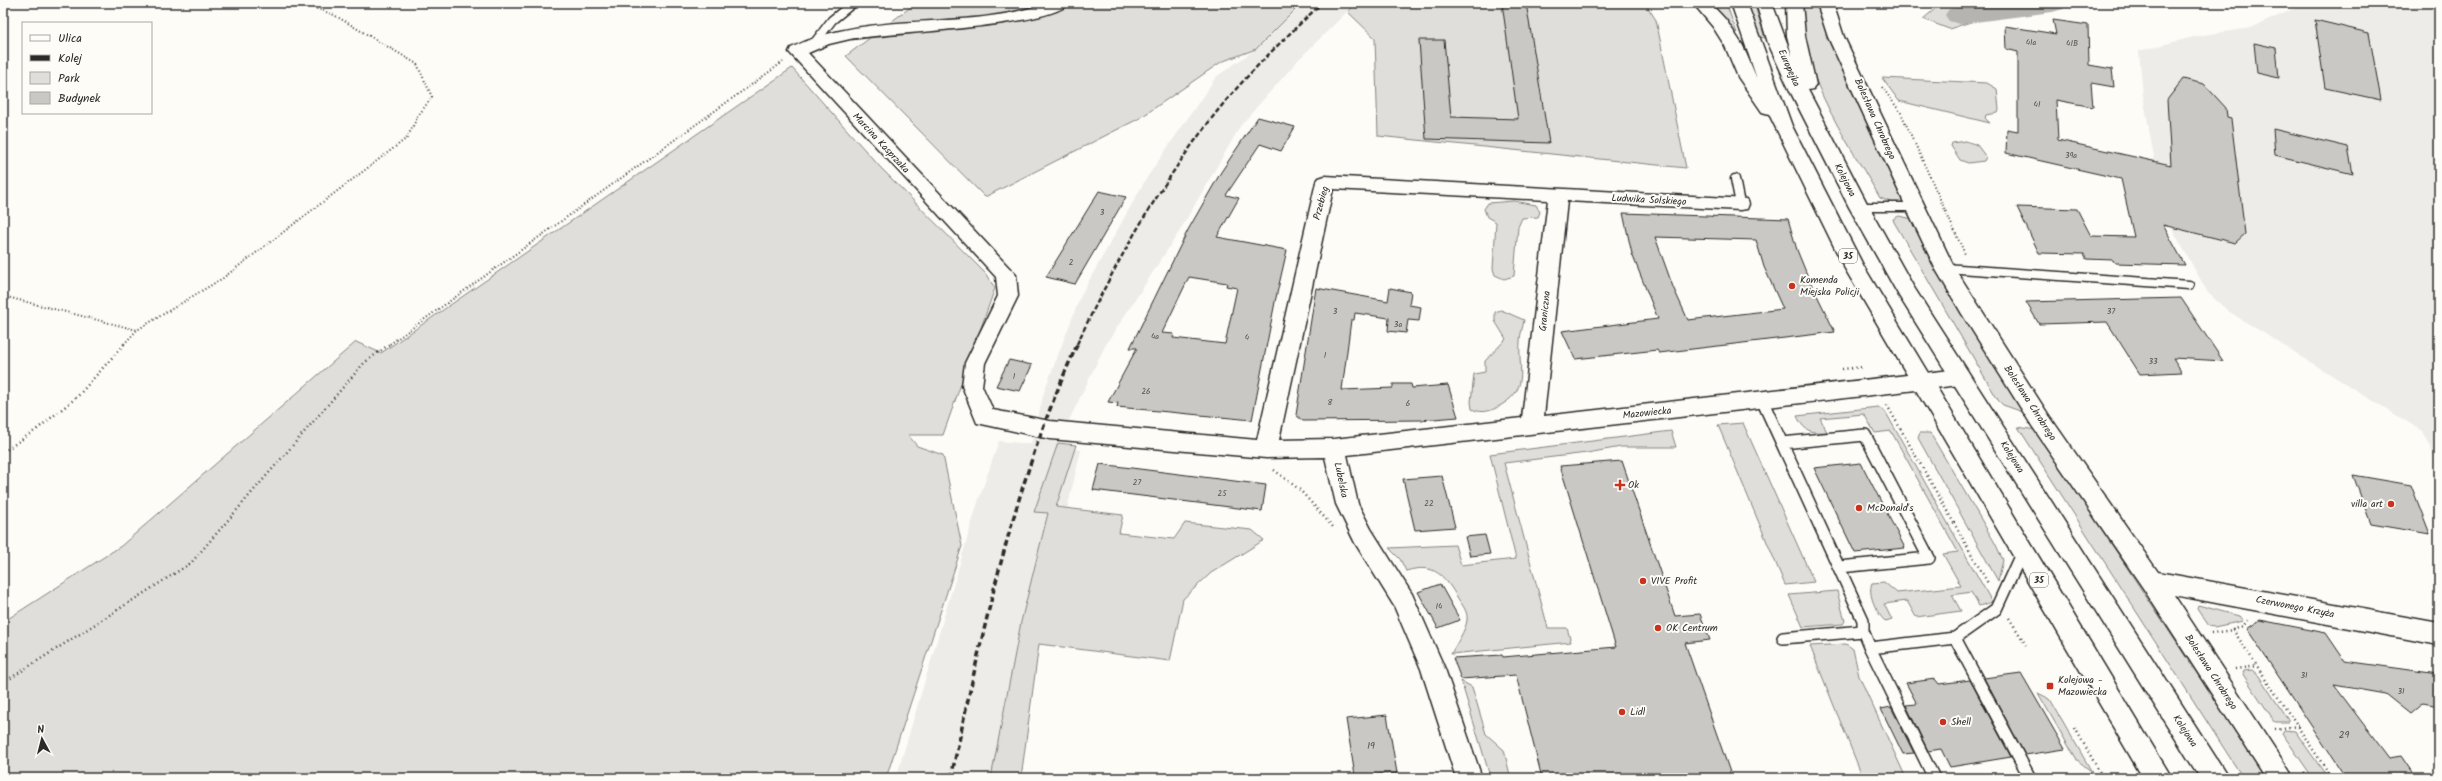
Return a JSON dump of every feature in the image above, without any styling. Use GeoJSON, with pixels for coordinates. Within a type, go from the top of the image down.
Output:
{"type":"FeatureCollection","features":[{"type":"Feature","properties":{"kind":"main road"},"geometry":{"type":"LineString","coordinates":[[1701,3],[1720,24],[1734,46],[1747,77],[1783,126]]}},
{"type":"Feature","properties":{"kind":"main road","name":"35"},"geometry":{"type":"LineString","coordinates":[[1739,3],[1783,126],[1854,267],[1920,382],[2158,778]]}},
{"type":"Feature","properties":{"kind":"main road","name":"Europejka"},"geometry":{"type":"LineString","coordinates":[[1764,3],[1777,43],[1820,130]]}},
{"type":"Feature","properties":{"kind":"main road"},"geometry":{"type":"LineString","coordinates":[[1794,3],[1796,36],[1820,130]]}},
{"type":"Feature","properties":{"kind":"main road","name":"Kolejowa"},"geometry":{"type":"LineString","coordinates":[[1820,130],[1859,208],[1906,291],[2216,778]]}},
{"type":"Feature","properties":{"kind":"street"},"geometry":{"type":"LineString","coordinates":[[797,52],[816,41],[856,32],[962,24],[1038,12],[1060,3]]}},
{"type":"Feature","properties":{"kind":"street","name":"Bolesława Chrobrego"},"geometry":{"type":"LineString","coordinates":[[1825,3],[1836,37],[1945,268],[2040,420],[2151,581],[2280,778]]}},
{"type":"Feature","properties":{"kind":"street","name":"Marcina Kasprzaka"},"geometry":{"type":"LineString","coordinates":[[797,52],[1006,275],[1008,296],[975,363],[972,386],[985,417],[1043,428]]}},
{"type":"Feature","properties":{"kind":"street","name":"Przebieg"},"geometry":{"type":"LineString","coordinates":[[1268,459],[1325,182],[1558,195]]}},
{"type":"Feature","properties":{"kind":"street","name":"Ludwika Solskiego"},"geometry":{"type":"LineString","coordinates":[[1558,195],[1740,204]]}},
{"type":"Feature","properties":{"kind":"street","name":"Graniczna"},"geometry":{"type":"LineString","coordinates":[[1532,426],[1558,195]]}},
{"type":"Feature","properties":{"kind":"street","name":"Mazowiecka"},"geometry":{"type":"LineString","coordinates":[[1334,448],[1960,377]]}},
{"type":"Feature","properties":{"kind":"street","name":"Lubelska"},"geometry":{"type":"LineString","coordinates":[[1043,428],[1268,459],[1334,448],[1347,504],[1363,536],[1404,601],[1432,669],[1469,778]]}},
{"type":"Feature","properties":{"kind":"street","name":"Czerwonego Krzyża"},"geometry":{"type":"LineString","coordinates":[[2151,581],[2439,634]]}},
{"type":"Feature","properties":{"kind":"lane"},"geometry":{"type":"LineString","coordinates":[[816,41],[832,20],[853,3]]}},
{"type":"Feature","properties":{"kind":"lane"},"geometry":{"type":"LineString","coordinates":[[1735,180],[1740,204]]}},
{"type":"Feature","properties":{"kind":"lane"},"geometry":{"type":"LineString","coordinates":[[1859,208],[1915,207]]}},
{"type":"Feature","properties":{"kind":"lane"},"geometry":{"type":"LineString","coordinates":[[1945,268],[2189,285]]}},
{"type":"Feature","properties":{"kind":"lane"},"geometry":{"type":"LineString","coordinates":[[1762,400],[1840,567],[1863,620],[1863,631],[1870,648],[1934,778]]}},
{"type":"Feature","properties":{"kind":"lane"},"geometry":{"type":"LineString","coordinates":[[1782,443],[1866,435],[1929,558],[1840,567]]}},
{"type":"Feature","properties":{"kind":"lane"},"geometry":{"type":"LineString","coordinates":[[1870,648],[1954,638],[1996,609],[2022,552]]}},
{"type":"Feature","properties":{"kind":"lane"},"geometry":{"type":"LineString","coordinates":[[1784,638],[1863,631]]}},
{"type":"Feature","properties":{"kind":"lane"},"geometry":{"type":"LineString","coordinates":[[1954,638],[2030,778]]}},
{"type":"Feature","properties":{"kind":"path"},"geometry":{"type":"LineString","coordinates":[[3,452],[36,430],[77,397],[138,330],[223,278],[408,138],[418,116],[432,97],[417,64],[387,48],[366,33],[334,15],[302,3]]}},
{"type":"Feature","properties":{"kind":"path"},"geometry":{"type":"LineString","coordinates":[[3,683],[191,563],[364,363],[797,52]]}},
{"type":"Feature","properties":{"kind":"path"},"geometry":{"type":"LineString","coordinates":[[1880,84],[1901,113],[1966,256]]}},
{"type":"Feature","properties":{"kind":"path"},"geometry":{"type":"LineString","coordinates":[[3,296],[138,330]]}},
{"type":"Feature","properties":{"kind":"path"},"geometry":{"type":"LineString","coordinates":[[1885,402],[2026,645]]}},
{"type":"Feature","properties":{"kind":"path"},"geometry":{"type":"LineString","coordinates":[[1268,459],[1300,490],[1335,530]]}},
{"type":"Feature","properties":{"kind":"path"},"geometry":{"type":"LineString","coordinates":[[2209,633],[2233,630],[2243,626],[2250,617]]}},
{"type":"Feature","properties":{"kind":"path"},"geometry":{"type":"LineString","coordinates":[[2233,630],[2332,778]]}},
{"type":"Feature","properties":{"kind":"path"},"geometry":{"type":"LineString","coordinates":[[2233,669],[2257,666]]}},
{"type":"Feature","properties":{"kind":"path"},"geometry":{"type":"LineString","coordinates":[[2275,729],[2298,726]]}},
{"type":"Feature","properties":{"kind":"path"},"geometry":{"type":"LineString","coordinates":[[2075,728],[2103,778]]}},
{"type":"Feature","properties":{"kind":"shaded area"},"geometry":{"type":"Polygon","coordinates":[[[1302,3],[1356,3],[1299,59],[1241,125],[1179,232],[1105,346],[1058,443],[1057,447],[1081,450],[1010,751],[1006,778],[896,778],[979,499],[999,441],[1031,444],[1045,389],[1081,295],[1146,179],[1216,77],[1256,49],[1302,3]]]}},
{"type":"Feature","properties":{"kind":"shaded area"},"geometry":{"type":"Polygon","coordinates":[[[2307,3],[2439,3],[2439,466],[2422,431],[2228,311],[2208,293],[2164,214],[2143,95],[2139,51],[2197,36],[2251,28],[2307,3]]]}},
{"type":"Feature","properties":{"kind":"green space"},"geometry":{"type":"Polygon","coordinates":[[[916,3],[1302,3],[1256,49],[1221,62],[1140,118],[985,197],[846,56],[916,3]]]}},
{"type":"Feature","properties":{"kind":"green space"},"geometry":{"type":"Polygon","coordinates":[[[1356,3],[1645,3],[1656,20],[1686,168],[1378,136],[1375,38],[1348,12],[1356,3]]]}},
{"type":"Feature","properties":{"kind":"green space"},"geometry":{"type":"Polygon","coordinates":[[[1712,3],[1726,3],[1737,33],[1735,33],[1712,3]]]}},
{"type":"Feature","properties":{"kind":"green space"},"geometry":{"type":"Polygon","coordinates":[[[1747,3],[1754,3],[1765,38],[1759,37],[1747,3]]]}},
{"type":"Feature","properties":{"kind":"green space"},"geometry":{"type":"Polygon","coordinates":[[[1800,3],[1818,3],[1828,35],[1905,202],[1896,204],[1880,198],[1837,124],[1818,85],[1811,65],[1804,40],[1800,3]]]}},
{"type":"Feature","properties":{"kind":"green space"},"geometry":{"type":"Polygon","coordinates":[[[1942,3],[2119,3],[2051,8],[1986,17],[1949,29],[1923,19],[1942,3]]]}},
{"type":"Feature","properties":{"kind":"green space"},"geometry":{"type":"Polygon","coordinates":[[[792,68],[880,167],[985,273],[995,288],[943,435],[908,435],[917,446],[943,455],[962,546],[886,778],[3,778],[3,622],[121,546],[356,342],[381,353],[792,68]]]}},
{"type":"Feature","properties":{"kind":"green space"},"geometry":{"type":"Polygon","coordinates":[[[1882,78],[1987,83],[1997,89],[1999,110],[1998,113],[1986,115],[1985,118],[1990,123],[1899,101],[1882,78]]]}},
{"type":"Feature","properties":{"kind":"green space"},"geometry":{"type":"Polygon","coordinates":[[[1966,141],[1977,145],[1986,157],[1984,161],[1968,163],[1960,160],[1951,146],[1952,143],[1966,141]]]}},
{"type":"Feature","properties":{"kind":"green space"},"geometry":{"type":"Polygon","coordinates":[[[1514,201],[1536,205],[1540,212],[1538,217],[1522,218],[1518,227],[1514,276],[1504,279],[1495,275],[1493,269],[1496,222],[1487,217],[1484,209],[1488,203],[1514,201]]]}},
{"type":"Feature","properties":{"kind":"green space"},"geometry":{"type":"Polygon","coordinates":[[[1899,216],[1913,219],[1955,302],[2023,412],[2003,405],[1998,400],[1894,222],[1893,219],[1899,216]]]}},
{"type":"Feature","properties":{"kind":"green space"},"geometry":{"type":"Polygon","coordinates":[[[1501,310],[1524,320],[1520,338],[1520,379],[1514,394],[1507,401],[1496,408],[1484,412],[1478,411],[1472,409],[1471,402],[1474,374],[1485,372],[1485,361],[1506,339],[1495,321],[1495,312],[1501,310]]]}},
{"type":"Feature","properties":{"kind":"green space"},"geometry":{"type":"Polygon","coordinates":[[[1878,407],[1885,411],[1992,602],[1979,606],[1971,592],[1952,595],[1961,611],[1916,617],[1907,601],[1884,604],[1892,620],[1886,622],[1876,609],[1871,593],[1872,583],[1884,582],[1897,593],[1961,586],[1943,554],[1958,552],[1891,431],[1875,433],[1864,414],[1820,418],[1827,432],[1816,432],[1805,428],[1797,416],[1878,407]]]}},
{"type":"Feature","properties":{"kind":"green space"},"geometry":{"type":"Polygon","coordinates":[[[1743,423],[1814,582],[1785,585],[1718,425],[1743,423]]]}},
{"type":"Feature","properties":{"kind":"green space"},"geometry":{"type":"Polygon","coordinates":[[[2018,427],[2036,430],[2266,778],[2243,778],[2018,427]]]}},
{"type":"Feature","properties":{"kind":"green space"},"geometry":{"type":"Polygon","coordinates":[[[1671,431],[1676,447],[1621,447],[1587,453],[1504,463],[1548,628],[1567,628],[1571,642],[1451,654],[1463,633],[1466,624],[1467,614],[1464,607],[1444,578],[1432,570],[1425,568],[1406,571],[1400,559],[1389,548],[1455,545],[1461,565],[1516,559],[1490,454],[1671,431]]]}},
{"type":"Feature","properties":{"kind":"green space"},"geometry":{"type":"Polygon","coordinates":[[[1920,433],[1930,433],[1995,543],[2003,560],[1998,581],[1918,438],[1920,433]]]}},
{"type":"Feature","properties":{"kind":"green space"},"geometry":{"type":"Polygon","coordinates":[[[1058,443],[1076,445],[1056,507],[1123,515],[1119,533],[1174,539],[1185,523],[1252,530],[1264,540],[1211,573],[1183,599],[1170,661],[1039,644],[1021,778],[991,778],[1021,622],[1048,513],[1034,512],[1058,443]]]}},
{"type":"Feature","properties":{"kind":"green space"},"geometry":{"type":"Polygon","coordinates":[[[1837,591],[1845,621],[1843,624],[1803,627],[1789,595],[1837,591]]]}},
{"type":"Feature","properties":{"kind":"green space"},"geometry":{"type":"Polygon","coordinates":[[[2198,605],[2239,616],[2243,621],[2214,627],[2209,626],[2197,608],[2198,605]]]}},
{"type":"Feature","properties":{"kind":"green space"},"geometry":{"type":"Polygon","coordinates":[[[1846,644],[1853,649],[1859,676],[1906,778],[1863,778],[1810,646],[1846,644]]]}},
{"type":"Feature","properties":{"kind":"green space"},"geometry":{"type":"Polygon","coordinates":[[[2252,670],[2259,676],[2288,722],[2275,722],[2242,673],[2243,671],[2252,670]]]}},
{"type":"Feature","properties":{"kind":"green space"},"geometry":{"type":"Polygon","coordinates":[[[1461,681],[1472,687],[1486,734],[1504,750],[1510,775],[1519,774],[1520,778],[1494,778],[1489,773],[1461,681]]]}},
{"type":"Feature","properties":{"kind":"green space"},"geometry":{"type":"Polygon","coordinates":[[[2038,693],[2050,699],[2092,772],[2076,759],[2038,693]]]}},
{"type":"Feature","properties":{"kind":"green space"},"geometry":{"type":"Polygon","coordinates":[[[2284,730],[2295,731],[2328,778],[2313,778],[2282,733],[2284,730]]]}},
{"type":"Feature","properties":{"kind":"building"},"geometry":{"type":"Polygon","coordinates":[[[1502,3],[1526,3],[1549,143],[1426,139],[1419,40],[1444,40],[1451,117],[1518,119],[1502,3]]]}},
{"type":"Feature","properties":{"kind":"building"},"geometry":{"type":"Polygon","coordinates":[[[2053,20],[2088,25],[2089,65],[2112,69],[2114,87],[2091,83],[2093,107],[2056,100],[2058,140],[2171,165],[2167,100],[2183,79],[2204,84],[2226,108],[2227,118],[2231,119],[2245,234],[2235,243],[2163,225],[2185,265],[2115,263],[2113,260],[2086,259],[2084,254],[2039,253],[2017,207],[2077,209],[2091,236],[2134,237],[2121,179],[2006,153],[2007,129],[2018,131],[2018,52],[2006,49],[2005,26],[2056,34],[2053,20]]]}},
{"type":"Feature","properties":{"kind":"building"},"geometry":{"type":"Polygon","coordinates":[[[2315,20],[2369,33],[2381,100],[2325,88],[2315,20]]]}},
{"type":"Feature","properties":{"kind":"building"},"geometry":{"type":"Polygon","coordinates":[[[2254,43],[2276,48],[2279,78],[2257,73],[2254,43]]]}},
{"type":"Feature","properties":{"kind":"building"},"geometry":{"type":"Polygon","coordinates":[[[1258,117],[1295,127],[1281,151],[1260,144],[1226,195],[1239,198],[1217,237],[1287,250],[1275,302],[1252,420],[1117,407],[1118,403],[1108,402],[1137,348],[1130,348],[1188,230],[1221,172],[1258,117]],[[1189,277],[1162,333],[1174,334],[1173,338],[1225,344],[1237,288],[1226,286],[1227,283],[1189,277]]]}},
{"type":"Feature","properties":{"kind":"building"},"geometry":{"type":"Polygon","coordinates":[[[2273,129],[2348,147],[2353,174],[2275,155],[2273,129]]]}},
{"type":"Feature","properties":{"kind":"building"},"geometry":{"type":"Polygon","coordinates":[[[1099,191],[1126,197],[1075,284],[1046,277],[1099,191]]]}},
{"type":"Feature","properties":{"kind":"building","name":"Komenda Miejska Policji"},"geometry":{"type":"Polygon","coordinates":[[[1623,213],[1788,219],[1797,250],[1808,277],[1835,332],[1659,353],[1657,350],[1575,359],[1562,331],[1658,319],[1632,254],[1623,213]],[[1655,237],[1673,287],[1688,320],[1783,309],[1764,267],[1756,240],[1655,237]]]}},
{"type":"Feature","properties":{"kind":"building"},"geometry":{"type":"Polygon","coordinates":[[[1316,288],[1388,301],[1390,288],[1411,292],[1409,305],[1421,307],[1419,321],[1408,320],[1406,333],[1388,331],[1389,318],[1355,313],[1354,320],[1351,320],[1342,390],[1393,388],[1393,384],[1411,384],[1412,388],[1448,385],[1458,417],[1421,420],[1303,421],[1296,415],[1316,288]]]}},
{"type":"Feature","properties":{"kind":"building"},"geometry":{"type":"Polygon","coordinates":[[[2181,298],[2223,361],[2173,358],[2182,372],[2140,374],[2107,322],[2039,324],[2026,302],[2181,298]]]}},
{"type":"Feature","properties":{"kind":"building"},"geometry":{"type":"Polygon","coordinates":[[[1009,360],[1032,365],[1020,391],[996,386],[1009,360]]]}},
{"type":"Feature","properties":{"kind":"building","name":"OK Centrum"},"geometry":{"type":"Polygon","coordinates":[[[1622,461],[1675,616],[1700,614],[1710,640],[1685,643],[1732,778],[1542,778],[1516,675],[1461,679],[1453,658],[1502,655],[1503,657],[1616,647],[1560,466],[1622,461]]]}},
{"type":"Feature","properties":{"kind":"building","name":"McDonald's"},"geometry":{"type":"Polygon","coordinates":[[[1861,463],[1905,548],[1855,553],[1814,468],[1861,463]]]}},
{"type":"Feature","properties":{"kind":"building"},"geometry":{"type":"Polygon","coordinates":[[[1100,464],[1266,485],[1262,511],[1093,490],[1100,464]]]}},
{"type":"Feature","properties":{"kind":"building","name":"villa art"},"geometry":{"type":"Polygon","coordinates":[[[2353,475],[2411,485],[2430,534],[2371,524],[2353,475]]]}},
{"type":"Feature","properties":{"kind":"building"},"geometry":{"type":"Polygon","coordinates":[[[1442,476],[1455,527],[1415,530],[1403,479],[1442,476]]]}},
{"type":"Feature","properties":{"kind":"building"},"geometry":{"type":"Polygon","coordinates":[[[1485,535],[1490,554],[1470,556],[1465,537],[1485,535]]]}},
{"type":"Feature","properties":{"kind":"building"},"geometry":{"type":"Polygon","coordinates":[[[1440,584],[1460,620],[1438,628],[1418,592],[1440,584]]]}},
{"type":"Feature","properties":{"kind":"building"},"geometry":{"type":"Polygon","coordinates":[[[2260,620],[2326,633],[2345,661],[2439,674],[2439,706],[2423,703],[2410,714],[2385,694],[2334,685],[2389,758],[2401,756],[2416,778],[2346,778],[2247,629],[2260,620]]]}},
{"type":"Feature","properties":{"kind":"building"},"geometry":{"type":"Polygon","coordinates":[[[2021,673],[2065,749],[2025,755],[1984,678],[2021,673]]]}},
{"type":"Feature","properties":{"kind":"building"},"geometry":{"type":"Polygon","coordinates":[[[1935,679],[1939,684],[1970,680],[2011,757],[1950,767],[1941,749],[1928,751],[1906,705],[1917,704],[1906,683],[1935,679]]]}},
{"type":"Feature","properties":{"kind":"building"},"geometry":{"type":"Polygon","coordinates":[[[1891,707],[1914,753],[1903,754],[1881,709],[1891,707]]]}},
{"type":"Feature","properties":{"kind":"building"},"geometry":{"type":"Polygon","coordinates":[[[1387,715],[1397,773],[1355,776],[1346,719],[1387,715]]]}},
{"type":"Feature","properties":{"kind":"waterway"},"geometry":{"type":"LineString","coordinates":[[1960,15],[2052,3]]}},
{"type":"Feature","properties":{"kind":"railway"},"geometry":{"type":"LineString","coordinates":[[1077,344],[1108,282],[1141,222],[1178,164],[1198,136],[1243,81],[1322,3]]}},
{"type":"Feature","properties":{"kind":"railway"},"geometry":{"type":"LineString","coordinates":[[951,778],[988,612],[1018,502],[1055,395],[1078,343]]}},
{"type":"Feature","properties":{"kind":"place","name":"Komenda Miejska Policji"},"geometry":{"type":"Point","coordinates":[1792,286]}},
{"type":"Feature","properties":{"kind":"place","name":"Ok"},"geometry":{"type":"Point","coordinates":[1620,485]}},
{"type":"Feature","properties":{"kind":"place","name":"villa art"},"geometry":{"type":"Point","coordinates":[2391,504]}},
{"type":"Feature","properties":{"kind":"place","name":"McDonald's"},"geometry":{"type":"Point","coordinates":[1859,508]}},
{"type":"Feature","properties":{"kind":"place","name":"VIVE Profit"},"geometry":{"type":"Point","coordinates":[1643,581]}},
{"type":"Feature","properties":{"kind":"place","name":"OK Centrum"},"geometry":{"type":"Point","coordinates":[1658,628]}},
{"type":"Feature","properties":{"kind":"place","name":"Kolejowa - Mazowiecka"},"geometry":{"type":"Point","coordinates":[2050,686]}},
{"type":"Feature","properties":{"kind":"place","name":"Lidl"},"geometry":{"type":"Point","coordinates":[1622,712]}},
{"type":"Feature","properties":{"kind":"place","name":"Shell"},"geometry":{"type":"Point","coordinates":[1943,722]}}]}
